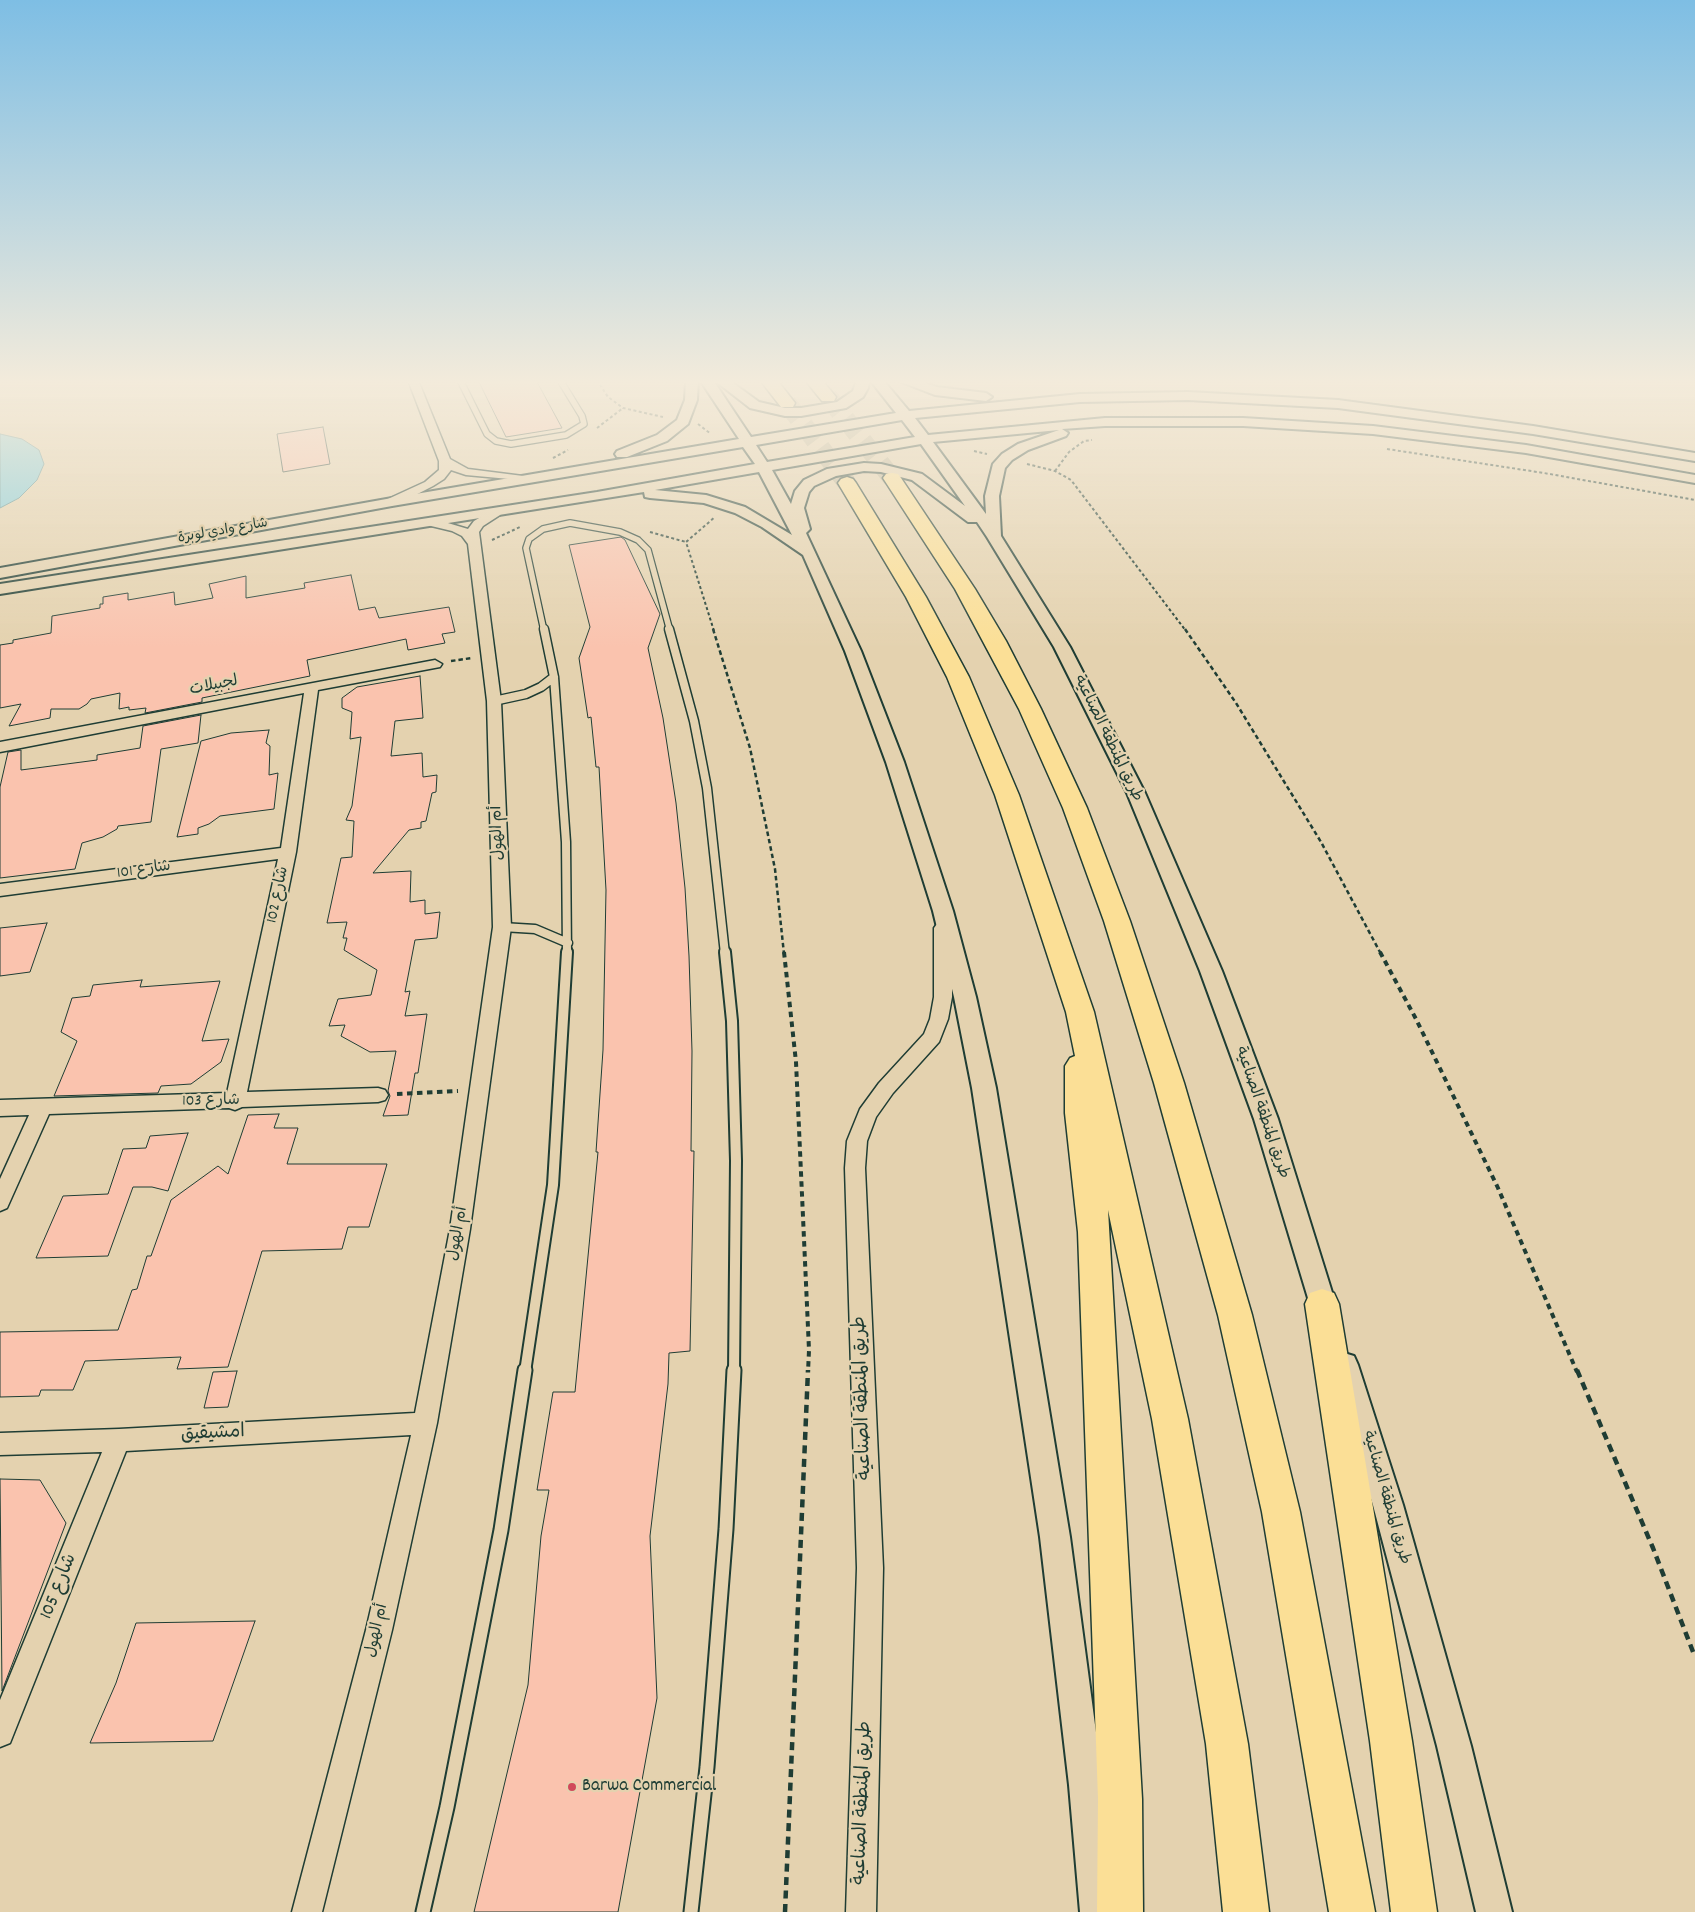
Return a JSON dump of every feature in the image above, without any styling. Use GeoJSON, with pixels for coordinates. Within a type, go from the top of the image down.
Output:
{"type":"FeatureCollection","features":[{"type":"Feature","properties":{"kind":"highway"},"geometry":{"type":"LineString","coordinates":[[892,478],[965,589],[995,640],[1030,709],[1075,808],[1117,921],[1169,1083],[1237,1325],[1281,1512],[1352,1912]]}},
{"type":"Feature","properties":{"kind":"highway"},"geometry":{"type":"LineString","coordinates":[[847,483],[916,597],[958,678],[1008,795],[1080,1012],[1170,1419],[1227,1744],[1246,1912]]}},
{"type":"Feature","properties":{"kind":"highway"},"geometry":{"type":"LineString","coordinates":[[1080,1012],[1080,1113],[1094,1232],[1111,1568],[1120,1799],[1120,1912]]}},
{"type":"Feature","properties":{"kind":"highway"},"geometry":{"type":"LineString","coordinates":[[1322,1304],[1389,1731],[1414,1912]]}},
{"type":"Feature","properties":{"kind":"street"},"geometry":{"type":"LineString","coordinates":[[392,502],[440,477],[445,469]]}},
{"type":"Feature","properties":{"kind":"street"},"geometry":{"type":"LineString","coordinates":[[458,469],[466,472],[528,479]]}},
{"type":"Feature","properties":{"kind":"street"},"geometry":{"type":"LineString","coordinates":[[570,472],[578,469]]}},
{"type":"Feature","properties":{"kind":"street","name":"شارع وادي لوبرة"},"geometry":{"type":"LineString","coordinates":[[0,571],[587,469]]}},
{"type":"Feature","properties":{"kind":"street"},"geometry":{"type":"LineString","coordinates":[[54,579],[251,540],[632,469]]}},
{"type":"Feature","properties":{"kind":"street","name":"شارع وادي لوبرة"},"geometry":{"type":"LineString","coordinates":[[0,589],[54,579],[597,496],[745,469]]}},
{"type":"Feature","properties":{"kind":"street","name":"طريق المنطقة الصناعية"},"geometry":{"type":"LineString","coordinates":[[765,469],[810,554],[854,651],[895,762],[943,912],[965,997],[984,1088],[1024,1334],[1060,1577],[1086,1785],[1098,1912]]}},
{"type":"Feature","properties":{"kind":"street"},"geometry":{"type":"LineString","coordinates":[[810,554],[797,508],[802,491],[818,478],[849,469]]}},
{"type":"Feature","properties":{"kind":"street"},"geometry":{"type":"LineString","coordinates":[[886,469],[917,477],[994,536]]}},
{"type":"Feature","properties":{"kind":"street","name":"طريق المنطقة الصناعية"},"geometry":{"type":"LineString","coordinates":[[947,469],[994,536],[1062,647],[1136,794],[1210,971],[1266,1119],[1322,1304],[1356,1399],[1388,1505],[1454,1746],[1494,1912]]}},
{"type":"Feature","properties":{"kind":"street"},"geometry":{"type":"LineString","coordinates":[[994,536],[992,486],[997,469]]}},
{"type":"Feature","properties":{"kind":"street","name":"شارع وادي لوبرة"},"geometry":{"type":"LineString","coordinates":[[1636,469],[1695,479]]}},
{"type":"Feature","properties":{"kind":"street"},"geometry":{"type":"LineString","coordinates":[[597,496],[662,495],[706,499],[728,506],[767,524],[810,554]]}},
{"type":"Feature","properties":{"kind":"street","name":"أم الهول"},"geometry":{"type":"LineString","coordinates":[[307,1912],[379,1630],[425,1423],[460,1229],[481,1089],[502,927],[494,701],[490,654],[473,532],[478,524],[496,512]]}},
{"type":"Feature","properties":{"kind":"street"},"geometry":{"type":"LineString","coordinates":[[431,522],[456,528],[466,533],[475,544]]}},
{"type":"Feature","properties":{"kind":"street","name":"لجبيلات"},"geometry":{"type":"LineString","coordinates":[[0,747],[312,686],[436,664]]}},
{"type":"Feature","properties":{"kind":"street","name":"شارع 102"},"geometry":{"type":"LineString","coordinates":[[235,1102],[288,852],[312,686]]}},
{"type":"Feature","properties":{"kind":"street","name":"شارع 101"},"geometry":{"type":"LineString","coordinates":[[0,890],[288,852]]}},
{"type":"Feature","properties":{"kind":"street","name":"طريق المنطقة الصناعية"},"geometry":{"type":"LineString","coordinates":[[861,1912],[870,1568],[855,1168],[856,1142],[867,1114],[886,1088],[932,1037],[936,1028],[943,997],[943,912]]}},
{"type":"Feature","properties":{"kind":"street","name":"شارع 103"},"geometry":{"type":"LineString","coordinates":[[0,1108],[378,1096]]}},
{"type":"Feature","properties":{"kind":"street"},"geometry":{"type":"LineString","coordinates":[[0,1202],[43,1106]]}},
{"type":"Feature","properties":{"kind":"street","name":"امشيقيق"},"geometry":{"type":"LineString","coordinates":[[0,1444],[119,1440],[425,1423]]}},
{"type":"Feature","properties":{"kind":"street","name":"شارع 105"},"geometry":{"type":"LineString","coordinates":[[0,1733],[119,1440]]}},
{"type":"Feature","properties":{"kind":"lane"},"geometry":{"type":"LineString","coordinates":[[423,1912],[447,1807],[499,1539],[534,1324],[553,1185],[568,943],[566,842],[554,676],[526,548],[529,539],[543,529],[570,523],[604,528],[638,540],[648,550],[694,721],[708,797],[732,1021],[736,1161],[736,1338],[722,1578],[707,1767],[691,1912]]}},
{"type":"Feature","properties":{"kind":"lane"},"geometry":{"type":"LineString","coordinates":[[494,701],[526,694],[541,687],[554,676]]}},
{"type":"Feature","properties":{"kind":"lane"},"geometry":{"type":"LineString","coordinates":[[502,927],[535,929],[553,935],[568,943]]}},
{"type":"Feature","properties":{"kind":"path"},"geometry":{"type":"LineString","coordinates":[[1048,469],[1071,480],[1173,612],[1236,703],[1321,842],[1416,1019],[1498,1188],[1653,1548],[1695,1656]]}},
{"type":"Feature","properties":{"kind":"path"},"geometry":{"type":"LineString","coordinates":[[1519,469],[1695,500]]}},
{"type":"Feature","properties":{"kind":"path"},"geometry":{"type":"LineString","coordinates":[[728,506],[686,542],[750,748],[775,869],[796,1062],[808,1340],[785,1912]]}},
{"type":"Feature","properties":{"kind":"path"},"geometry":{"type":"LineString","coordinates":[[436,664],[490,654]]}},
{"type":"Feature","properties":{"kind":"path"},"geometry":{"type":"LineString","coordinates":[[378,1096],[481,1089]]}},
{"type":"Feature","properties":{"kind":"water"},"geometry":{"type":"Polygon","coordinates":[[[0,469],[42,469],[37,480],[19,498],[0,508],[0,469]]]}},
{"type":"Feature","properties":{"kind":"building"},"geometry":{"type":"Polygon","coordinates":[[[283,469],[299,469],[283,472],[283,469]]]}},
{"type":"Feature","properties":{"kind":"building"},"geometry":{"type":"Polygon","coordinates":[[[621,537],[625,540],[660,614],[648,648],[663,718],[676,803],[685,888],[692,1051],[691,1151],[694,1151],[690,1351],[669,1353],[668,1384],[650,1536],[657,1698],[618,1912],[474,1912],[528,1685],[541,1536],[549,1490],[537,1490],[553,1392],[575,1392],[598,1152],[596,1152],[603,1050],[606,890],[599,767],[596,767],[591,717],[588,718],[579,658],[590,627],[569,545],[621,537]]]}},
{"type":"Feature","properties":{"kind":"building"},"geometry":{"type":"Polygon","coordinates":[[[351,575],[359,610],[375,607],[379,618],[449,607],[455,632],[442,634],[445,643],[408,650],[406,639],[307,660],[310,676],[202,698],[202,702],[145,713],[146,708],[129,710],[129,707],[119,709],[120,693],[91,699],[79,709],[51,709],[50,718],[9,726],[21,704],[0,708],[0,645],[13,643],[13,640],[51,633],[52,616],[100,608],[100,604],[103,604],[103,597],[128,593],[128,600],[174,592],[175,605],[213,598],[209,584],[246,576],[246,598],[305,588],[304,583],[351,575]]]}},
{"type":"Feature","properties":{"kind":"building"},"geometry":{"type":"Polygon","coordinates":[[[420,676],[423,718],[395,721],[391,756],[422,753],[423,777],[437,775],[436,792],[432,793],[426,821],[421,822],[421,828],[409,830],[373,873],[411,871],[410,902],[425,900],[425,914],[440,912],[437,938],[415,940],[405,992],[410,991],[405,1016],[427,1014],[418,1073],[415,1073],[408,1115],[383,1116],[390,1096],[388,1091],[396,1051],[370,1052],[341,1036],[345,1025],[329,1026],[338,999],[371,995],[377,970],[344,950],[347,938],[343,938],[347,922],[327,923],[341,858],[352,857],[354,821],[346,820],[352,806],[361,737],[350,739],[352,712],[342,708],[342,698],[357,687],[420,676]]]}},
{"type":"Feature","properties":{"kind":"building"},"geometry":{"type":"Polygon","coordinates":[[[201,715],[198,743],[161,749],[151,822],[118,826],[117,829],[103,837],[82,843],[75,869],[0,878],[0,787],[8,752],[21,750],[21,770],[97,760],[97,755],[140,748],[143,726],[201,715]]]}},
{"type":"Feature","properties":{"kind":"building"},"geometry":{"type":"Polygon","coordinates":[[[269,730],[266,743],[270,746],[269,775],[278,773],[274,809],[220,816],[209,824],[198,828],[198,834],[177,837],[201,741],[231,733],[269,730]]]}},
{"type":"Feature","properties":{"kind":"building"},"geometry":{"type":"Polygon","coordinates":[[[47,923],[30,972],[0,976],[0,928],[47,923]]]}},
{"type":"Feature","properties":{"kind":"building"},"geometry":{"type":"Polygon","coordinates":[[[142,980],[140,987],[220,981],[202,1041],[229,1039],[221,1062],[191,1084],[161,1086],[158,1093],[54,1096],[77,1041],[61,1032],[72,998],[90,996],[93,985],[142,980]]]}},
{"type":"Feature","properties":{"kind":"building"},"geometry":{"type":"Polygon","coordinates":[[[279,1114],[274,1128],[298,1128],[287,1164],[387,1164],[369,1227],[348,1227],[342,1249],[262,1251],[228,1367],[177,1369],[181,1357],[85,1361],[73,1390],[41,1390],[39,1396],[0,1397],[0,1332],[118,1330],[132,1290],[137,1289],[147,1256],[151,1256],[171,1200],[218,1166],[228,1174],[248,1115],[279,1114]]]}},
{"type":"Feature","properties":{"kind":"building"},"geometry":{"type":"Polygon","coordinates":[[[188,1133],[168,1191],[152,1187],[133,1187],[108,1256],[36,1258],[63,1196],[108,1194],[123,1149],[146,1148],[150,1136],[188,1133]]]}},
{"type":"Feature","properties":{"kind":"building"},"geometry":{"type":"Polygon","coordinates":[[[237,1371],[228,1407],[204,1408],[213,1372],[237,1371]]]}},
{"type":"Feature","properties":{"kind":"building"},"geometry":{"type":"Polygon","coordinates":[[[0,1479],[40,1480],[66,1523],[2,1691],[0,1479]]]}},
{"type":"Feature","properties":{"kind":"building"},"geometry":{"type":"Polygon","coordinates":[[[255,1621],[213,1741],[90,1743],[116,1683],[136,1623],[255,1621]]]}},
{"type":"Feature","properties":{"kind":"tunnel"},"geometry":{"type":"LineString","coordinates":[[837,469],[847,483]]}},
{"type":"Feature","properties":{"kind":"tunnel"},"geometry":{"type":"LineString","coordinates":[[885,469],[892,478]]}},
{"type":"Feature","properties":{"kind":"place","name":"Barwa Commercial"},"geometry":{"type":"Point","coordinates":[572,1787]}}]}
